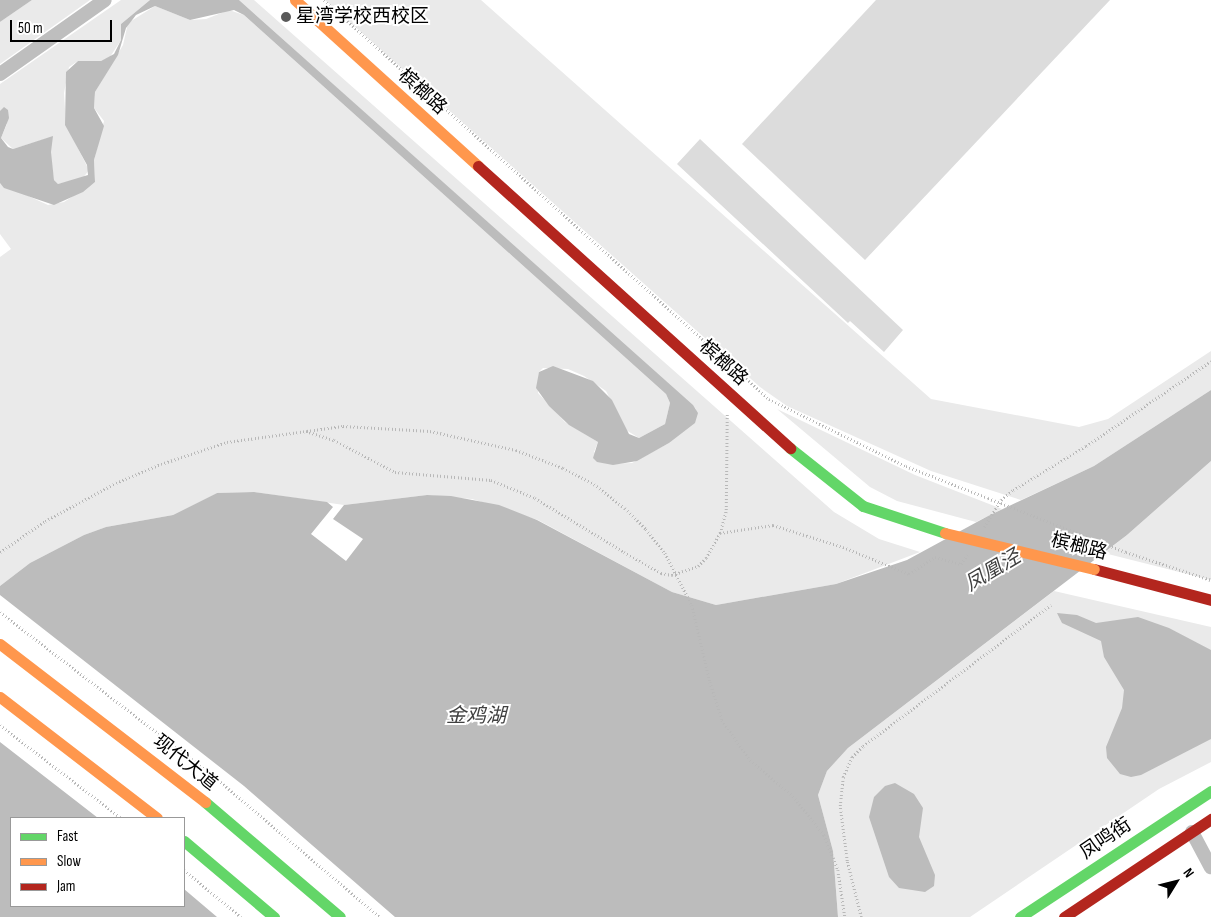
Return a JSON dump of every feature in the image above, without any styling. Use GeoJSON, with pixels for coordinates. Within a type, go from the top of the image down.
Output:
{"type":"FeatureCollection","features":[{"type":"Feature","properties":{"kind":"main road","name":"槟榔路"},"geometry":{"type":"LineString","coordinates":[[295,0],[727,391],[844,494],[884,515],[945,533],[1211,600]]}},
{"type":"Feature","properties":{"kind":"main road","name":"现代大道"},"geometry":{"type":"LineString","coordinates":[[0,644],[166,769],[340,917]]}},
{"type":"Feature","properties":{"kind":"main road"},"geometry":{"type":"LineString","coordinates":[[0,697],[155,817]]}},
{"type":"Feature","properties":{"kind":"main road","name":"凤鸣街"},"geometry":{"type":"LineString","coordinates":[[1020,917],[1211,791]]}},
{"type":"Feature","properties":{"kind":"main road"},"geometry":{"type":"LineString","coordinates":[[1064,917],[1211,819]]}},
{"type":"Feature","properties":{"kind":"main road"},"geometry":{"type":"LineString","coordinates":[[185,842],[274,917]]}},
{"type":"Feature","properties":{"kind":"street"},"geometry":{"type":"LineString","coordinates":[[0,74],[105,0]]}},
{"type":"Feature","properties":{"kind":"street"},"geometry":{"type":"LineString","coordinates":[[1192,832],[1211,867]]}},
{"type":"Feature","properties":{"kind":"path"},"geometry":{"type":"LineString","coordinates":[[324,0],[769,399],[906,466],[1126,552],[1211,580]]}},
{"type":"Feature","properties":{"kind":"path"},"geometry":{"type":"LineString","coordinates":[[981,532],[997,505],[1013,490],[1086,446],[1211,361]]}},
{"type":"Feature","properties":{"kind":"path"},"geometry":{"type":"LineString","coordinates":[[303,430],[334,440],[400,473],[491,480],[535,498],[661,573],[672,576],[698,566],[706,558],[720,533],[726,510],[727,391]]}},
{"type":"Feature","properties":{"kind":"path"},"geometry":{"type":"LineString","coordinates":[[0,552],[52,518],[161,464],[228,442],[303,430],[343,426],[415,430],[500,444],[563,468],[594,484],[625,508],[646,529],[665,553],[692,605],[710,682],[722,720],[750,760],[793,796],[824,834],[838,870],[845,917]]}},
{"type":"Feature","properties":{"kind":"path"},"geometry":{"type":"LineString","coordinates":[[720,533],[774,525],[843,547],[874,562],[909,574],[935,557],[961,564],[971,548]]}},
{"type":"Feature","properties":{"kind":"path"},"geometry":{"type":"LineString","coordinates":[[861,917],[848,861],[840,806],[843,777],[852,757],[863,746],[1051,605]]}},
{"type":"Feature","properties":{"kind":"path"},"geometry":{"type":"LineString","coordinates":[[0,612],[203,768],[380,917]]}},
{"type":"Feature","properties":{"kind":"path"},"geometry":{"type":"LineString","coordinates":[[0,725],[120,817]]}},
{"type":"Feature","properties":{"kind":"path"},"geometry":{"type":"LineString","coordinates":[[185,871],[240,917]]}},
{"type":"Feature","properties":{"kind":"shaded area"},"geometry":{"type":"Polygon","coordinates":[[[32,0],[90,0],[0,64],[0,22],[32,0]]]}},
{"type":"Feature","properties":{"kind":"shaded area"},"geometry":{"type":"Polygon","coordinates":[[[121,0],[150,0],[121,24],[121,40],[110,57],[101,61],[78,61],[69,67],[64,93],[66,125],[89,170],[83,178],[58,184],[54,180],[48,138],[13,149],[1,138],[7,124],[0,111],[0,84],[121,0]]]}},
{"type":"Feature","properties":{"kind":"shaded area"},"geometry":{"type":"Polygon","coordinates":[[[239,0],[254,0],[834,512],[879,539],[920,552],[836,584],[716,605],[672,592],[538,520],[472,499],[427,495],[344,505],[254,492],[217,493],[173,515],[106,527],[84,535],[30,563],[0,586],[0,257],[11,249],[0,234],[0,183],[48,205],[64,202],[95,182],[94,160],[104,121],[94,108],[95,92],[123,45],[128,23],[155,6],[190,20],[206,19],[229,10],[244,15],[666,394],[670,403],[665,424],[639,438],[626,430],[606,391],[584,376],[568,369],[543,368],[539,372],[538,393],[565,422],[598,442],[594,452],[608,464],[632,463],[669,443],[696,409],[239,0]]]}},
{"type":"Feature","properties":{"kind":"shaded area"},"geometry":{"type":"Polygon","coordinates":[[[325,0],[481,0],[931,399],[1079,427],[1108,419],[1211,351],[1211,390],[1094,466],[1021,500],[931,471],[787,406],[760,387],[325,0]]]}},
{"type":"Feature","properties":{"kind":"shaded area"},"geometry":{"type":"Polygon","coordinates":[[[777,409],[915,475],[1002,509],[976,522],[897,501],[870,487],[777,409]]]}},
{"type":"Feature","properties":{"kind":"shaded area"},"geometry":{"type":"Polygon","coordinates":[[[1211,461],[1211,580],[1104,553],[1127,535],[1211,461]]]}},
{"type":"Feature","properties":{"kind":"shaded area"},"geometry":{"type":"Polygon","coordinates":[[[1054,591],[1211,627],[1211,762],[1159,789],[970,917],[838,917],[833,851],[818,795],[827,771],[848,748],[1054,591]]]}},
{"type":"Feature","properties":{"kind":"water"},"geometry":{"type":"Polygon","coordinates":[[[0,0],[32,0],[0,22],[0,0]]]}},
{"type":"Feature","properties":{"kind":"water"},"geometry":{"type":"Polygon","coordinates":[[[150,0],[239,0],[693,405],[698,413],[695,423],[669,443],[637,461],[613,465],[597,462],[593,458],[598,442],[569,425],[549,406],[536,388],[539,372],[553,366],[593,381],[612,400],[629,434],[639,438],[665,424],[670,403],[666,394],[244,15],[234,10],[190,20],[155,6],[136,15],[126,28],[118,55],[95,92],[94,108],[104,126],[94,160],[95,182],[83,192],[54,205],[4,188],[0,183],[0,111],[4,107],[8,110],[9,118],[1,138],[8,147],[13,149],[53,136],[51,152],[54,180],[58,184],[88,175],[87,165],[65,125],[66,72],[78,61],[101,61],[114,54],[121,40],[121,24],[150,0]]]}},
{"type":"Feature","properties":{"kind":"water","name":"金鸡湖"},"geometry":{"type":"Polygon","coordinates":[[[1211,390],[1211,461],[1127,535],[848,748],[827,771],[818,795],[833,851],[838,917],[0,917],[0,586],[30,563],[84,535],[106,527],[173,515],[217,493],[254,492],[327,502],[333,507],[311,534],[346,561],[363,539],[333,519],[344,505],[427,495],[451,496],[499,505],[537,520],[672,592],[716,605],[836,584],[907,560],[988,516],[1094,466],[1211,390]]]}},
{"type":"Feature","properties":{"kind":"water"},"geometry":{"type":"Polygon","coordinates":[[[1057,613],[1077,615],[1096,623],[1138,617],[1169,628],[1211,650],[1211,739],[1141,775],[1131,777],[1120,774],[1107,758],[1106,747],[1122,708],[1124,690],[1104,657],[1101,641],[1062,623],[1057,613]]]}},
{"type":"Feature","properties":{"kind":"water"},"geometry":{"type":"Polygon","coordinates":[[[895,783],[914,794],[923,808],[919,837],[935,875],[934,886],[925,892],[899,888],[889,877],[869,817],[874,797],[885,786],[895,783]]]}},
{"type":"Feature","properties":{"kind":"pier"},"geometry":{"type":"Polygon","coordinates":[[[0,595],[244,786],[395,917],[217,917],[185,890],[185,817],[97,817],[0,742],[0,595]]]}},
{"type":"Feature","properties":{"kind":"building"},"geometry":{"type":"Polygon","coordinates":[[[876,0],[1110,0],[865,260],[742,144],[876,0]]]}},
{"type":"Feature","properties":{"kind":"building"},"geometry":{"type":"Polygon","coordinates":[[[700,139],[903,330],[884,352],[850,321],[848,323],[677,164],[700,139]]]}},
{"type":"Feature","properties":{"kind":"traffic: fast"},"geometry":{"type":"LineString","coordinates":[[790,448],[863,506],[945,533]]}},
{"type":"Feature","properties":{"kind":"traffic: fast"},"geometry":{"type":"LineString","coordinates":[[1020,917],[1211,791]]}},
{"type":"Feature","properties":{"kind":"traffic: fast"},"geometry":{"type":"LineString","coordinates":[[205,802],[340,917]]}},
{"type":"Feature","properties":{"kind":"traffic: fast"},"geometry":{"type":"LineString","coordinates":[[185,842],[274,917]]}},
{"type":"Feature","properties":{"kind":"traffic: slow"},"geometry":{"type":"LineString","coordinates":[[295,0],[478,166]]}},
{"type":"Feature","properties":{"kind":"traffic: slow"},"geometry":{"type":"LineString","coordinates":[[945,533],[1094,569]]}},
{"type":"Feature","properties":{"kind":"traffic: slow"},"geometry":{"type":"LineString","coordinates":[[0,644],[205,802]]}},
{"type":"Feature","properties":{"kind":"traffic: slow"},"geometry":{"type":"LineString","coordinates":[[0,697],[156,817]]}},
{"type":"Feature","properties":{"kind":"traffic: jam"},"geometry":{"type":"LineString","coordinates":[[478,166],[790,448]]}},
{"type":"Feature","properties":{"kind":"traffic: jam"},"geometry":{"type":"LineString","coordinates":[[1094,569],[1211,600]]}},
{"type":"Feature","properties":{"kind":"traffic: jam"},"geometry":{"type":"LineString","coordinates":[[1064,917],[1211,819]]}},
{"type":"Feature","properties":{"kind":"place","name":"星湾学校西校区"},"geometry":{"type":"Point","coordinates":[286,17]}},
{"type":"Feature","properties":{"kind":"water label","name":"凤凰泾"},"geometry":{"type":"Point","coordinates":[993,571]}}]}
